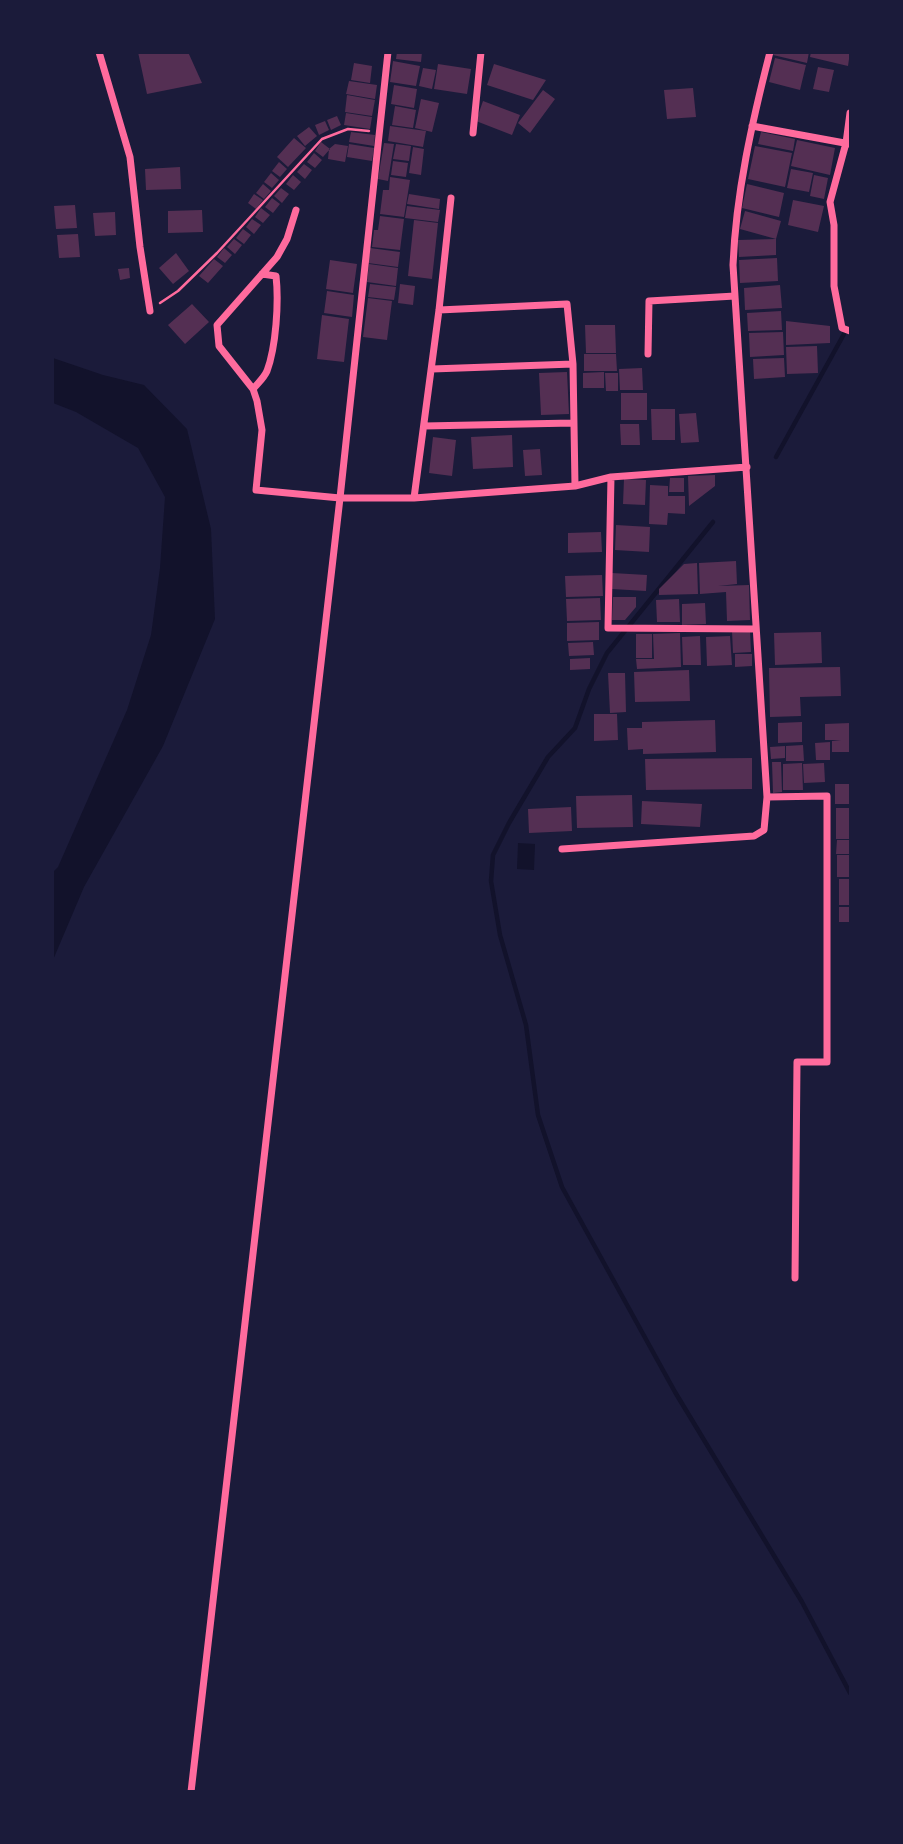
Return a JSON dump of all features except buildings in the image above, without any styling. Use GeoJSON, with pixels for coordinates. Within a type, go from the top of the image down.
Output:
{"type":"FeatureCollection","features":[{"type":"Feature","properties":{"kind":"street"},"geometry":{"type":"LineString","coordinates":[[99,52],[130,157],[150,311]]}},
{"type":"Feature","properties":{"kind":"street"},"geometry":{"type":"LineString","coordinates":[[191,1791],[340,498],[388,52]]}},
{"type":"Feature","properties":{"kind":"street"},"geometry":{"type":"LineString","coordinates":[[473,133],[481,52]]}},
{"type":"Feature","properties":{"kind":"street"},"geometry":{"type":"LineString","coordinates":[[562,849],[754,836],[764,830],[767,797],[733,265],[735,226],[752,126],[770,52]]}},
{"type":"Feature","properties":{"kind":"street"},"geometry":{"type":"LineString","coordinates":[[850,114],[848,143],[830,202],[834,225],[835,286],[842,328],[850,331]]}},
{"type":"Feature","properties":{"kind":"street"},"geometry":{"type":"LineString","coordinates":[[752,126],[848,143]]}},
{"type":"Feature","properties":{"kind":"street"},"geometry":{"type":"LineString","coordinates":[[414,498],[451,198]]}},
{"type":"Feature","properties":{"kind":"street"},"geometry":{"type":"LineString","coordinates":[[296,209],[288,239],[277,257],[217,325],[219,346],[253,389],[262,430],[256,490],[340,498],[414,498],[575,486],[611,477],[747,467]]}},
{"type":"Feature","properties":{"kind":"street"},"geometry":{"type":"LineString","coordinates":[[253,389],[265,375],[271,358],[278,290],[276,276],[262,274]]}},
{"type":"Feature","properties":{"kind":"street"},"geometry":{"type":"LineString","coordinates":[[648,354],[649,301],[735,296]]}},
{"type":"Feature","properties":{"kind":"street"},"geometry":{"type":"LineString","coordinates":[[439,310],[566,304],[573,364],[575,486]]}},
{"type":"Feature","properties":{"kind":"street"},"geometry":{"type":"LineString","coordinates":[[432,369],[573,364]]}},
{"type":"Feature","properties":{"kind":"street"},"geometry":{"type":"LineString","coordinates":[[424,426],[573,423]]}},
{"type":"Feature","properties":{"kind":"street"},"geometry":{"type":"LineString","coordinates":[[611,477],[608,628],[756,629]]}},
{"type":"Feature","properties":{"kind":"street"},"geometry":{"type":"LineString","coordinates":[[767,797],[827,796],[827,1062],[797,1062],[794,1278]]}},
{"type":"Feature","properties":{"kind":"path"},"geometry":{"type":"LineString","coordinates":[[150,311],[178,291],[218,253],[322,139],[348,129],[374,132],[377,117],[381,117]]}},
{"type":"Feature","properties":{"kind":"shaded area"},"geometry":{"type":"Polygon","coordinates":[[[53,358],[144,385],[187,429],[211,529],[215,619],[163,746],[84,887],[53,960],[53,872],[58,867],[127,710],[151,635],[160,568],[165,497],[138,448],[76,412],[53,403],[53,358]]]}},
{"type":"Feature","properties":{"kind":"shaded area"},"geometry":{"type":"Polygon","coordinates":[[[518,843],[535,844],[534,870],[517,869],[518,843]]]}},
{"type":"Feature","properties":{"kind":"waterway"},"geometry":{"type":"LineString","coordinates":[[776,457],[844,334]]}},
{"type":"Feature","properties":{"kind":"waterway"},"geometry":{"type":"LineString","coordinates":[[713,522],[607,653],[589,689],[575,728],[548,757],[509,823],[493,855],[491,881],[500,935],[526,1025],[538,1115],[562,1187],[675,1392],[802,1602],[850,1693]]}}]}
